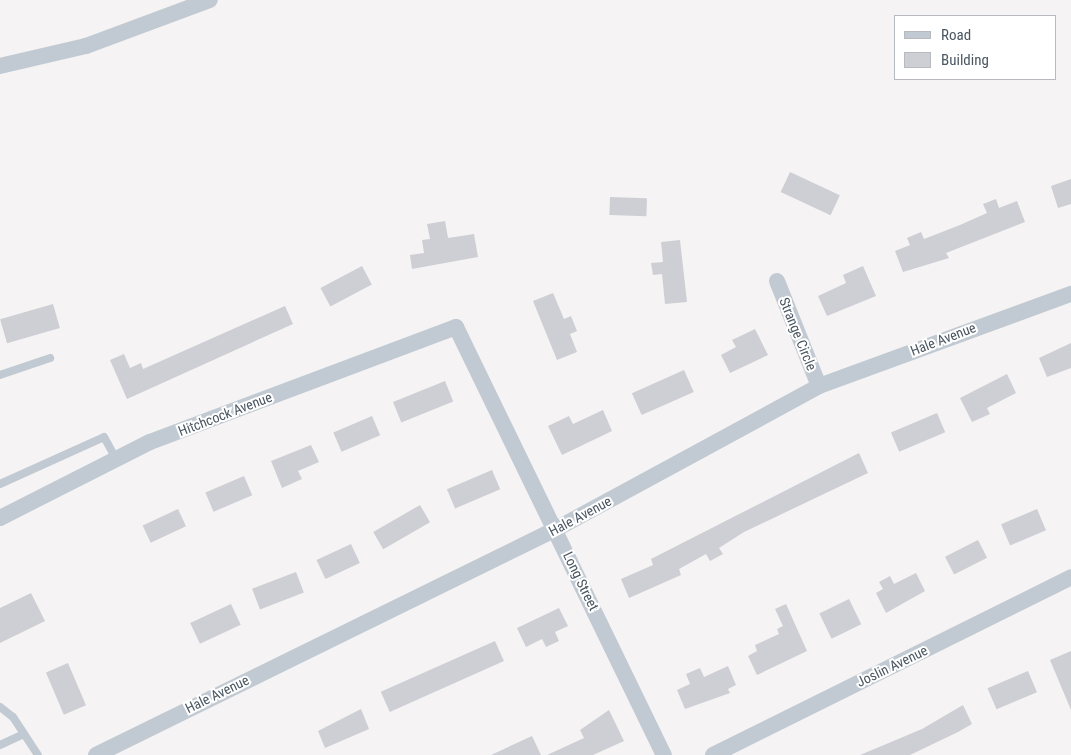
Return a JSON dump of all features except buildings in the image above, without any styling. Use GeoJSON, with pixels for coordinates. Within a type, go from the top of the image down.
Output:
{"type":"FeatureCollection","features":[{"type":"Feature","properties":{"kind":"street"},"geometry":{"type":"LineString","coordinates":[[0,66],[86,46],[210,0]]}},
{"type":"Feature","properties":{"kind":"street","name":"Strange Circle"},"geometry":{"type":"LineString","coordinates":[[777,281],[819,386]]}},
{"type":"Feature","properties":{"kind":"street","name":"Hale Avenue"},"geometry":{"type":"LineString","coordinates":[[105,753],[556,529],[819,386],[1071,294]]}},
{"type":"Feature","properties":{"kind":"street","name":"Hitchcock Avenue"},"geometry":{"type":"LineString","coordinates":[[0,518],[150,442],[456,327]]}},
{"type":"Feature","properties":{"kind":"street","name":"Long Street"},"geometry":{"type":"LineString","coordinates":[[456,327],[556,529],[664,755]]}},
{"type":"Feature","properties":{"kind":"street","name":"Joslin Avenue"},"geometry":{"type":"LineString","coordinates":[[712,755],[1071,577]]}},
{"type":"Feature","properties":{"kind":"lane"},"geometry":{"type":"LineString","coordinates":[[0,374],[50,358]]}},
{"type":"Feature","properties":{"kind":"lane"},"geometry":{"type":"LineString","coordinates":[[0,484],[104,437],[116,459]]}},
{"type":"Feature","properties":{"kind":"lane"},"geometry":{"type":"LineString","coordinates":[[0,706],[24,734],[38,755]]}},
{"type":"Feature","properties":{"kind":"lane"},"geometry":{"type":"LineString","coordinates":[[0,745],[24,734]]}}]}
